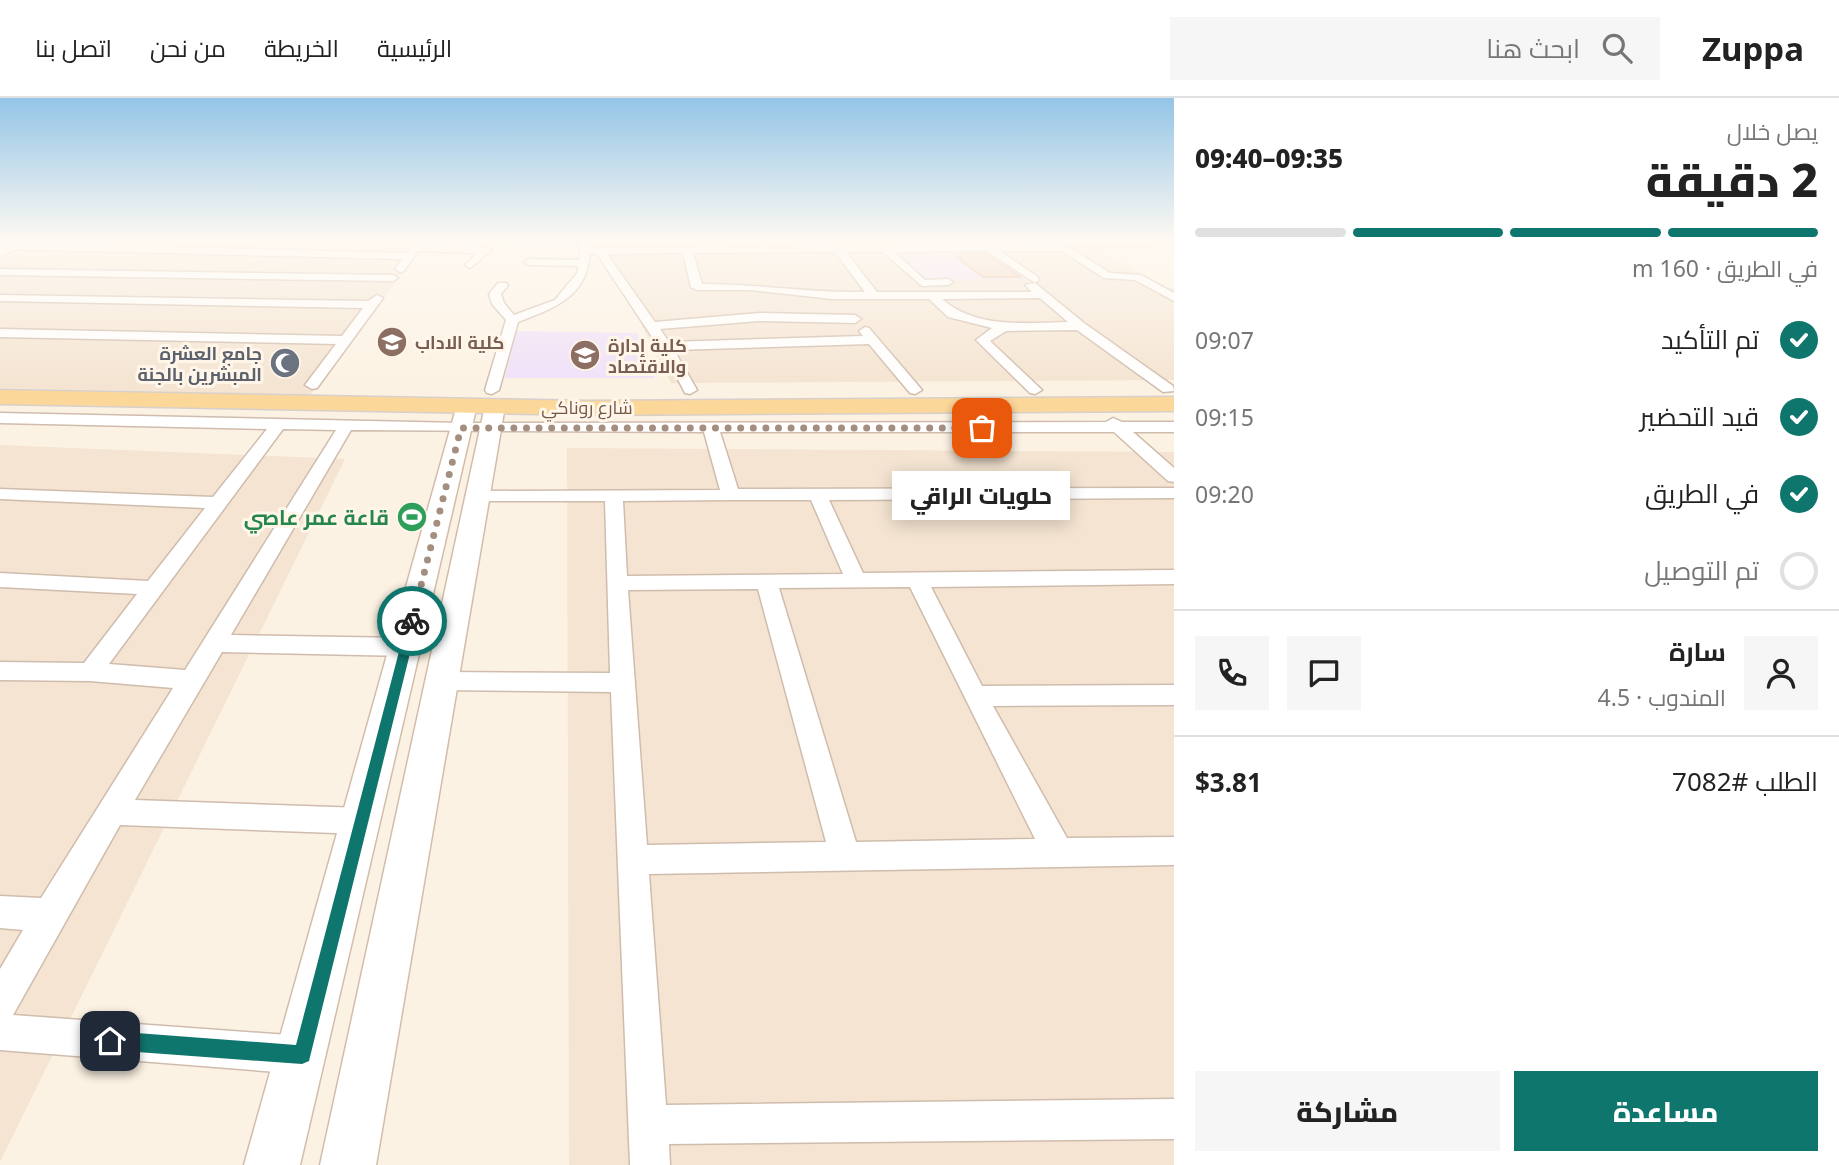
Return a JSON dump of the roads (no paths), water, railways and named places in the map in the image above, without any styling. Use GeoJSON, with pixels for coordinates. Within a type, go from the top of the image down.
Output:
{"type":"FeatureCollection","features":[{"type":"Feature","properties":{"kind":"main road","name":"شارع روناكي"},"geometry":{"type":"LineString","coordinates":[[0,381],[481,411],[1092,405],[1172,394]]}},
{"type":"Feature","properties":{"kind":"main road","name":"شارع روناكي"},"geometry":{"type":"LineString","coordinates":[[0,397],[312,386],[481,411],[690,390],[1035,390],[1172,394]]}},
{"type":"Feature","properties":{"kind":"main road"},"geometry":{"type":"LineString","coordinates":[[348,1165],[478,496],[481,411]]}},
{"type":"Feature","properties":{"kind":"main road"},"geometry":{"type":"LineString","coordinates":[[272,1165],[406,647],[481,411]]}},
{"type":"Feature","properties":{"kind":"street"},"geometry":{"type":"LineString","coordinates":[[312,386],[384,289]]}},
{"type":"Feature","properties":{"kind":"street"},"geometry":{"type":"LineString","coordinates":[[499,289],[495,294],[498,304],[512,320]]}},
{"type":"Feature","properties":{"kind":"street"},"geometry":{"type":"LineString","coordinates":[[512,320],[559,302],[570,289]]}},
{"type":"Feature","properties":{"kind":"street"},"geometry":{"type":"LineString","coordinates":[[627,289],[677,364],[690,390]]}},
{"type":"Feature","properties":{"kind":"street"},"geometry":{"type":"LineString","coordinates":[[704,289],[754,302],[855,319]]}},
{"type":"Feature","properties":{"kind":"street"},"geometry":{"type":"LineString","coordinates":[[749,289],[768,342]]}},
{"type":"Feature","properties":{"kind":"street"},"geometry":{"type":"LineString","coordinates":[[868,289],[874,296]]}},
{"type":"Feature","properties":{"kind":"street"},"geometry":{"type":"LineString","coordinates":[[1032,289],[1172,394]]}},
{"type":"Feature","properties":{"kind":"street"},"geometry":{"type":"LineString","coordinates":[[1158,289],[1174,298]]}},
{"type":"Feature","properties":{"kind":"street"},"geometry":{"type":"LineString","coordinates":[[653,326],[754,302],[832,296],[1041,295]]}},
{"type":"Feature","properties":{"kind":"street"},"geometry":{"type":"LineString","coordinates":[[832,296],[915,390]]}},
{"type":"Feature","properties":{"kind":"street"},"geometry":{"type":"LineString","coordinates":[[932,296],[952,314],[1003,327],[1080,326]]}},
{"type":"Feature","properties":{"kind":"street"},"geometry":{"type":"LineString","coordinates":[[0,298],[371,305]]}},
{"type":"Feature","properties":{"kind":"street"},"geometry":{"type":"LineString","coordinates":[[481,411],[512,320]]}},
{"type":"Feature","properties":{"kind":"street"},"geometry":{"type":"LineString","coordinates":[[1003,327],[984,337],[982,343],[1035,390]]}},
{"type":"Feature","properties":{"kind":"street"},"geometry":{"type":"LineString","coordinates":[[0,333],[344,340]]}},
{"type":"Feature","properties":{"kind":"street"},"geometry":{"type":"LineString","coordinates":[[664,346],[873,340]]}},
{"type":"Feature","properties":{"kind":"street"},"geometry":{"type":"LineString","coordinates":[[1092,405],[1174,477]]}},
{"type":"Feature","properties":{"kind":"street"},"geometry":{"type":"LineString","coordinates":[[0,418],[346,426],[481,411],[711,428],[1174,427]]}},
{"type":"Feature","properties":{"kind":"street"},"geometry":{"type":"LineString","coordinates":[[90,672],[278,425]]}},
{"type":"Feature","properties":{"kind":"street"},"geometry":{"type":"LineString","coordinates":[[0,1003],[50,915],[346,426]]}},
{"type":"Feature","properties":{"kind":"street"},"geometry":{"type":"LineString","coordinates":[[711,428],[732,495]]}},
{"type":"Feature","properties":{"kind":"street"},"geometry":{"type":"LineString","coordinates":[[478,496],[1174,493]]}},
{"type":"Feature","properties":{"kind":"street"},"geometry":{"type":"LineString","coordinates":[[0,494],[219,503]]}},
{"type":"Feature","properties":{"kind":"street"},"geometry":{"type":"LineString","coordinates":[[817,494],[856,580]]}},
{"type":"Feature","properties":{"kind":"street"},"geometry":{"type":"LineString","coordinates":[[614,495],[650,1165]]}},
{"type":"Feature","properties":{"kind":"street"},"geometry":{"type":"LineString","coordinates":[[617,583],[1174,577]]}},
{"type":"Feature","properties":{"kind":"street"},"geometry":{"type":"LineString","coordinates":[[917,579],[1058,852]]}},
{"type":"Feature","properties":{"kind":"street"},"geometry":{"type":"LineString","coordinates":[[0,580],[155,588]]}},
{"type":"Feature","properties":{"kind":"street"},"geometry":{"type":"LineString","coordinates":[[766,581],[845,856]]}},
{"type":"Feature","properties":{"kind":"street"},"geometry":{"type":"LineString","coordinates":[[215,643],[406,647]]}},
{"type":"Feature","properties":{"kind":"street"},"geometry":{"type":"LineString","coordinates":[[0,671],[90,672],[192,680]]}},
{"type":"Feature","properties":{"kind":"street"},"geometry":{"type":"LineString","coordinates":[[441,681],[622,683]]}},
{"type":"Feature","properties":{"kind":"street"},"geometry":{"type":"LineString","coordinates":[[975,695],[1174,695]]}},
{"type":"Feature","properties":{"kind":"street"},"geometry":{"type":"LineString","coordinates":[[114,812],[362,821]]}},
{"type":"Feature","properties":{"kind":"street"},"geometry":{"type":"LineString","coordinates":[[632,860],[1174,851]]}},
{"type":"Feature","properties":{"kind":"street"},"geometry":{"type":"LineString","coordinates":[[0,912],[50,915]]}},
{"type":"Feature","properties":{"kind":"street"},"geometry":{"type":"LineString","coordinates":[[0,1032],[302,1055]]}},
{"type":"Feature","properties":{"kind":"street"},"geometry":{"type":"LineString","coordinates":[[648,1125],[1174,1119]]}},
{"type":"Feature","properties":{"kind":"place","name":"كلية الاداب"},"geometry":{"type":"Point","coordinates":[392,342]}},
{"type":"Feature","properties":{"kind":"place","name":"كلية إدارة والاقتصاد"},"geometry":{"type":"Point","coordinates":[585,355]}},
{"type":"Feature","properties":{"kind":"place","name":"جامع العشرة المبشرين بالجنة"},"geometry":{"type":"Point","coordinates":[285,363]}},
{"type":"Feature","properties":{"kind":"place","name":"حلويات الراقي"},"geometry":{"type":"Point","coordinates":[982,428]}},
{"type":"Feature","properties":{"kind":"place","name":"قاعة عمر عاصي"},"geometry":{"type":"Point","coordinates":[412,517]}}]}
